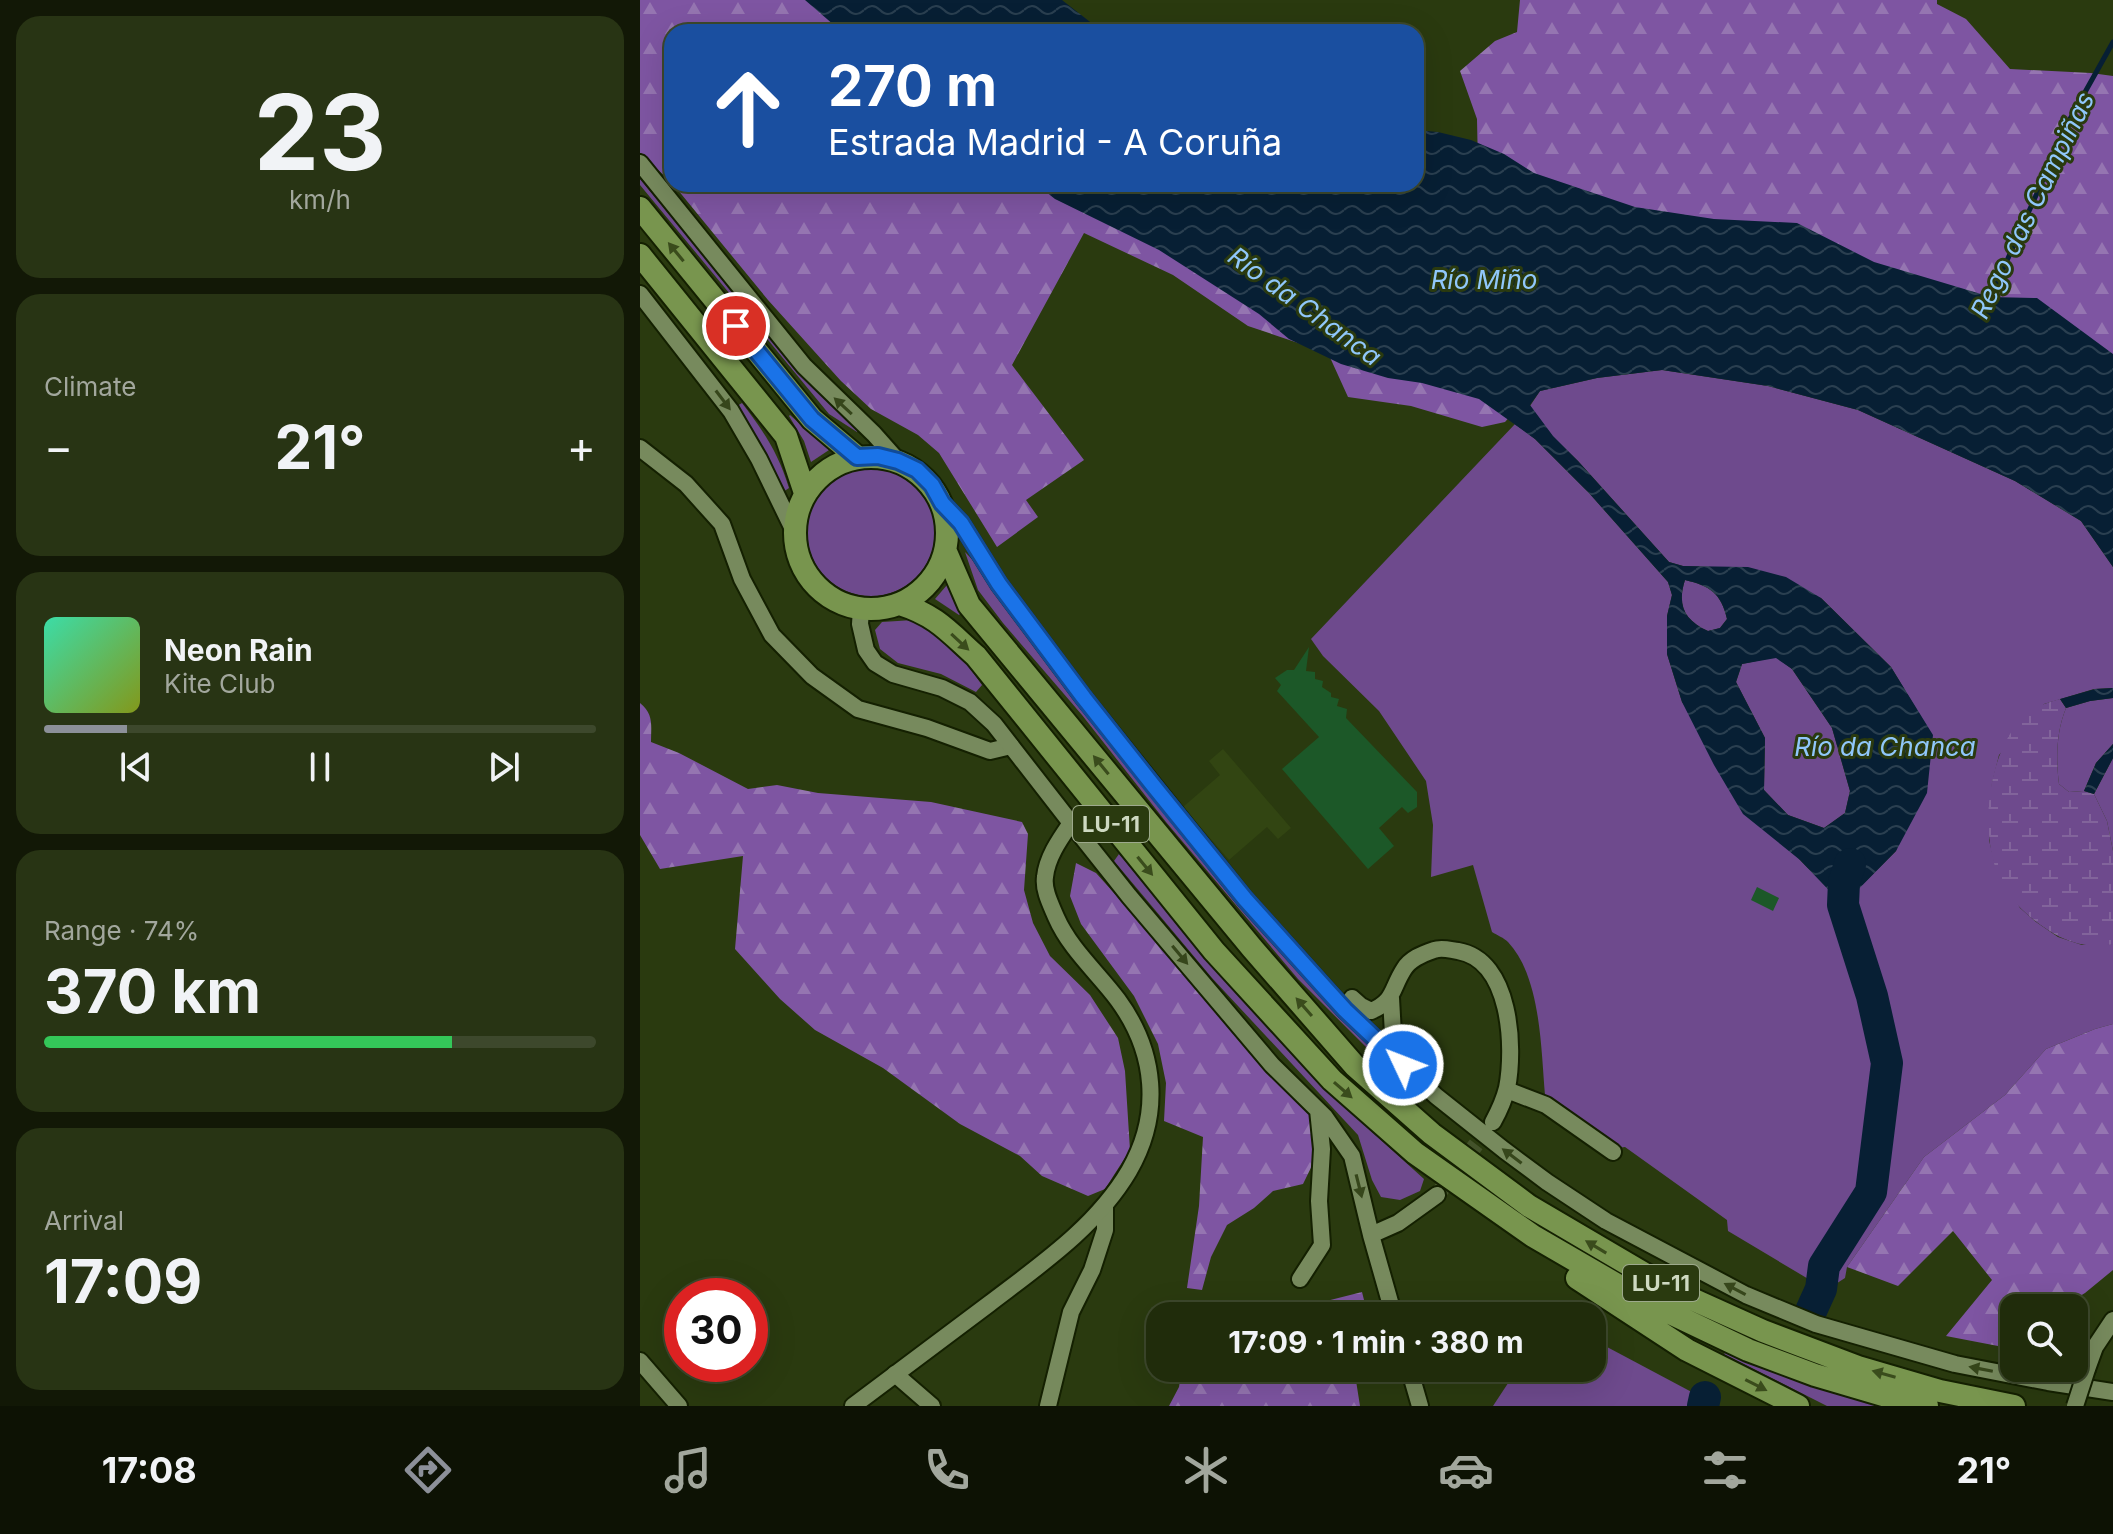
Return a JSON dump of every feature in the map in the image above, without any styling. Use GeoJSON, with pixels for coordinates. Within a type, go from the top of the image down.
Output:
{"type":"FeatureCollection","features":[{"type":"Feature","properties":{"kind":"highway"},"geometry":{"type":"LineString","coordinates":[[640,208],[812,419],[857,457]]}},
{"type":"Feature","properties":{"kind":"highway"},"geometry":{"type":"LineString","coordinates":[[640,255],[786,436],[805,493]]}},
{"type":"Feature","properties":{"kind":"highway"},"geometry":{"type":"LineString","coordinates":[[942,503],[932,485],[917,470],[878,456],[857,457],[836,464],[805,493],[797,511],[794,531],[797,553],[813,582],[839,603],[861,609],[880,609],[916,596],[929,584],[946,552]]}},
{"type":"Feature","properties":{"kind":"highway","name":"LU-11"},"geometry":{"type":"LineString","coordinates":[[942,503],[948,527],[946,552],[969,605],[1242,936],[1355,1066],[1432,1134],[1529,1206],[1672,1290],[1763,1331],[1858,1367],[1940,1391],[2014,1406]]}},
{"type":"Feature","properties":{"kind":"highway","name":"LU-11"},"geometry":{"type":"LineString","coordinates":[[900,604],[934,618],[976,656],[1214,951],[1332,1080],[1415,1153],[1533,1236],[1645,1301],[1748,1350],[1802,1370],[1927,1406]]}},
{"type":"Feature","properties":{"kind":"highway"},"geometry":{"type":"LineString","coordinates":[[1415,1153],[1504,1230],[1687,1350],[1798,1406]]}},
{"type":"Feature","properties":{"kind":"street"},"geometry":{"type":"LineString","coordinates":[[640,163],[804,366],[898,461]]}},
{"type":"Feature","properties":{"kind":"street"},"geometry":{"type":"LineString","coordinates":[[640,294],[731,411],[759,459],[794,531]]}},
{"type":"Feature","properties":{"kind":"street"},"geometry":{"type":"LineString","coordinates":[[640,448],[686,484],[722,524],[742,579],[772,635],[812,676],[858,709],[927,728],[990,751],[1011,746]]}},
{"type":"Feature","properties":{"kind":"street"},"geometry":{"type":"LineString","coordinates":[[942,503],[961,523],[999,584],[1033,629],[1245,899],[1345,1010],[1436,1096],[1547,1182],[1606,1221],[1746,1295],[1816,1324],[1955,1364],[2113,1392]]}},
{"type":"Feature","properties":{"kind":"street"},"geometry":{"type":"LineString","coordinates":[[861,609],[860,624],[866,650],[875,663],[893,674],[942,688],[970,702],[994,724],[1129,896],[1262,1053],[1318,1110],[1341,1140],[1352,1156],[1390,1302]]}},
{"type":"Feature","properties":{"kind":"street"},"geometry":{"type":"LineString","coordinates":[[853,1406],[1048,1259],[1092,1219],[1130,1169],[1142,1141],[1151,1108],[1151,1078],[1142,1042],[1119,1002],[1063,932],[1050,903],[1044,879],[1049,859],[1071,823]]}},
{"type":"Feature","properties":{"kind":"street"},"geometry":{"type":"LineString","coordinates":[[1345,1010],[1352,998],[1371,1011],[1382,1006],[1391,998],[1404,968],[1415,958],[1438,948],[1469,953],[1487,968],[1499,987],[1507,1014],[1510,1058],[1507,1090],[1493,1122]]}},
{"type":"Feature","properties":{"kind":"street"},"geometry":{"type":"LineString","coordinates":[[1391,998],[1393,1034],[1403,1065]]}},
{"type":"Feature","properties":{"kind":"street"},"geometry":{"type":"LineString","coordinates":[[1507,1090],[1546,1105],[1613,1152]]}},
{"type":"Feature","properties":{"kind":"street"},"geometry":{"type":"LineString","coordinates":[[1300,1279],[1322,1245],[1319,1201],[1322,1149],[1318,1110]]}},
{"type":"Feature","properties":{"kind":"street"},"geometry":{"type":"LineString","coordinates":[[1371,1235],[1398,1223],[1437,1195]]}},
{"type":"Feature","properties":{"kind":"street"},"geometry":{"type":"LineString","coordinates":[[1048,1406],[1071,1312],[1092,1270],[1105,1230],[1105,1205]]}},
{"type":"Feature","properties":{"kind":"street"},"geometry":{"type":"LineString","coordinates":[[2075,1406],[2095,1347],[2113,1320]]}},
{"type":"Feature","properties":{"kind":"street"},"geometry":{"type":"LineString","coordinates":[[640,1361],[679,1406]]}},
{"type":"Feature","properties":{"kind":"street"},"geometry":{"type":"LineString","coordinates":[[895,1374],[932,1406]]}},
{"type":"Feature","properties":{"kind":"street"},"geometry":{"type":"LineString","coordinates":[[1413,1382],[1420,1406]]}},
{"type":"Feature","properties":{"kind":"shaded area"},"geometry":{"type":"Polygon","coordinates":[[[1223,749],[1291,828],[1278,839],[1267,827],[1229,860],[1183,807],[1220,775],[1209,761],[1223,749]]]}},
{"type":"Feature","properties":{"kind":"green space"},"geometry":{"type":"Polygon","coordinates":[[[640,0],[807,0],[836,24],[664,24],[664,175],[640,155],[640,0]]]}},
{"type":"Feature","properties":{"kind":"green space"},"geometry":{"type":"Polygon","coordinates":[[[1520,0],[1937,0],[1937,4],[1966,19],[2010,69],[2113,76],[2113,362],[1478,167],[1477,119],[1460,71],[1495,41],[1517,32],[1520,0]]]}},
{"type":"Feature","properties":{"kind":"green space"},"geometry":{"type":"Polygon","coordinates":[[[640,179],[759,321],[858,427],[857,432],[829,414],[640,185],[640,179]]]}},
{"type":"Feature","properties":{"kind":"green space"},"geometry":{"type":"Polygon","coordinates":[[[680,192],[1070,192],[1519,406],[1505,422],[1482,427],[1411,406],[1348,397],[1328,353],[1248,326],[1173,275],[1084,233],[1012,365],[1084,460],[1026,500],[1038,517],[997,547],[939,453],[918,435],[871,409],[841,381],[768,300],[680,192]]]}},
{"type":"Feature","properties":{"kind":"green space"},"geometry":{"type":"Polygon","coordinates":[[[1662,370],[1768,386],[1858,410],[2015,481],[2081,521],[2113,567],[2113,688],[2094,689],[2044,704],[1999,755],[1992,783],[1989,840],[1995,865],[2020,908],[2036,922],[2058,937],[2082,945],[2113,944],[2113,1024],[2046,1049],[2005,1095],[1924,1157],[1847,1267],[1845,1278],[1831,1287],[1810,1280],[1728,1231],[1727,1220],[1625,1147],[1617,1148],[1545,1095],[1537,1014],[1527,974],[1508,942],[1492,932],[1473,865],[1431,877],[1433,825],[1426,781],[1379,711],[1323,656],[1311,639],[1515,424],[1535,439],[1589,493],[1668,582],[1672,595],[1667,616],[1667,654],[1682,702],[1800,860],[1843,904],[1896,851],[1932,735],[1891,667],[1821,598],[1711,567],[1669,562],[1553,437],[1530,406],[1540,391],[1597,378],[1662,370]]]}},
{"type":"Feature","properties":{"kind":"green space"},"geometry":{"type":"Polygon","coordinates":[[[742,403],[775,453],[789,488],[783,492],[737,406],[742,403]]]}},
{"type":"Feature","properties":{"kind":"green space"},"geometry":{"type":"Polygon","coordinates":[[[790,415],[829,450],[811,462],[790,415]]]}},
{"type":"Feature","properties":{"kind":"green space"},"geometry":{"type":"Polygon","coordinates":[[[871,468],[895,473],[916,487],[930,508],[935,532],[930,556],[916,577],[895,591],[871,596],[847,591],[826,577],[812,556],[807,532],[812,508],[826,487],[847,473],[871,468]]]}},
{"type":"Feature","properties":{"kind":"green space"},"geometry":{"type":"Polygon","coordinates":[[[965,552],[988,576],[1264,929],[1371,1046],[1369,1050],[1298,979],[1003,623],[978,590],[965,552]]]}},
{"type":"Feature","properties":{"kind":"green space"},"geometry":{"type":"Polygon","coordinates":[[[1685,580],[1708,588],[1718,597],[1727,619],[1720,628],[1708,631],[1688,617],[1682,604],[1685,580]]]}},
{"type":"Feature","properties":{"kind":"green space"},"geometry":{"type":"Polygon","coordinates":[[[947,585],[962,612],[959,615],[935,599],[947,585]]]}},
{"type":"Feature","properties":{"kind":"green space"},"geometry":{"type":"Polygon","coordinates":[[[913,620],[937,632],[962,657],[982,685],[976,692],[941,674],[898,663],[880,649],[875,630],[882,622],[913,620]]]}},
{"type":"Feature","properties":{"kind":"green space"},"geometry":{"type":"Polygon","coordinates":[[[1776,657],[1792,669],[1832,728],[1850,791],[1845,813],[1824,828],[1788,815],[1764,790],[1765,738],[1736,682],[1742,664],[1776,657]]]}},
{"type":"Feature","properties":{"kind":"green space"},"geometry":{"type":"Polygon","coordinates":[[[2113,698],[2113,744],[2096,763],[2084,791],[2069,792],[2059,784],[2057,765],[2059,736],[2066,708],[2113,698]]]}},
{"type":"Feature","properties":{"kind":"green space"},"geometry":{"type":"Polygon","coordinates":[[[2060,699],[2066,708],[2058,746],[2059,784],[2069,792],[2094,794],[2107,821],[2113,851],[2113,944],[2096,946],[2071,941],[2055,935],[2036,921],[2018,906],[2004,887],[1990,846],[1990,797],[2002,750],[2027,714],[2060,699]]]}},
{"type":"Feature","properties":{"kind":"green space"},"geometry":{"type":"Polygon","coordinates":[[[640,703],[650,716],[651,742],[748,789],[777,785],[818,793],[931,802],[1022,822],[1028,834],[1024,890],[1033,923],[1050,956],[1090,995],[1118,1038],[1125,1071],[1130,1150],[1105,1189],[1088,1196],[1042,1176],[1020,1156],[960,1124],[883,1068],[815,1030],[780,999],[735,949],[743,856],[660,869],[640,835],[640,703]]]}},
{"type":"Feature","properties":{"kind":"green space"},"geometry":{"type":"Polygon","coordinates":[[[2113,758],[2113,851],[2107,821],[2094,794],[2113,758]]]}},
{"type":"Feature","properties":{"kind":"green space"},"geometry":{"type":"Polygon","coordinates":[[[1119,854],[1260,1019],[1350,1112],[1424,1179],[1420,1191],[1400,1200],[1381,1197],[1372,1180],[1358,1135],[1212,978],[1114,861],[1119,854]]]}},
{"type":"Feature","properties":{"kind":"green space"},"geometry":{"type":"Polygon","coordinates":[[[1076,863],[1096,873],[1327,1129],[1328,1133],[1303,1184],[1273,1191],[1227,1225],[1211,1257],[1202,1290],[1187,1288],[1199,1206],[1203,1137],[1164,1121],[1166,1083],[1158,1044],[1134,996],[1081,924],[1070,896],[1076,863]]]}},
{"type":"Feature","properties":{"kind":"green space"},"geometry":{"type":"Polygon","coordinates":[[[2113,1024],[2113,1270],[2083,1294],[2000,1294],[1998,1346],[1946,1336],[1992,1280],[1953,1231],[1898,1286],[1847,1267],[1924,1157],[2005,1095],[2046,1049],[2113,1024]]]}},
{"type":"Feature","properties":{"kind":"green space"},"geometry":{"type":"Polygon","coordinates":[[[1362,1292],[1364,1302],[1322,1302],[1362,1292]]]}},
{"type":"Feature","properties":{"kind":"green space"},"geometry":{"type":"Polygon","coordinates":[[[1606,1346],[1718,1406],[1493,1406],[1509,1382],[1606,1382],[1606,1346]]]}},
{"type":"Feature","properties":{"kind":"green space"},"geometry":{"type":"Polygon","coordinates":[[[1726,1352],[1837,1392],[1892,1406],[1827,1406],[1724,1354],[1726,1352]]]}},
{"type":"Feature","properties":{"kind":"green space"},"geometry":{"type":"Polygon","coordinates":[[[1180,1382],[1356,1382],[1360,1406],[1169,1406],[1180,1382]]]}},
{"type":"Feature","properties":{"kind":"water"},"geometry":{"type":"Polygon","coordinates":[[[805,0],[1062,0],[1093,24],[833,24],[805,0]]]}},
{"type":"Feature","properties":{"kind":"water","name":"Río Miño"},"geometry":{"type":"Polygon","coordinates":[[[1424,131],[1438,132],[1471,140],[1504,154],[1534,173],[1635,207],[1714,219],[1797,223],[1874,262],[1991,297],[2037,298],[2113,354],[2113,567],[2081,521],[2015,481],[1858,410],[1768,386],[1662,370],[1597,378],[1540,391],[1530,405],[1553,436],[1669,562],[1683,566],[1748,567],[1786,577],[1821,598],[1891,667],[1933,735],[1927,793],[1896,851],[1843,905],[1800,860],[1743,814],[1682,702],[1667,654],[1667,616],[1672,595],[1668,582],[1589,493],[1535,439],[1479,399],[1341,364],[1289,339],[1259,314],[1159,250],[1046,192],[1424,192],[1424,131]],[[1685,580],[1682,597],[1684,611],[1693,622],[1708,631],[1720,628],[1727,619],[1721,603],[1713,592],[1685,580]],[[1776,658],[1742,664],[1736,682],[1765,738],[1764,790],[1788,815],[1824,828],[1845,813],[1850,791],[1832,728],[1792,669],[1776,658]]]}},
{"type":"Feature","properties":{"kind":"water"},"geometry":{"type":"Polygon","coordinates":[[[2113,688],[2113,698],[2066,708],[2060,699],[2095,689],[2113,688]]]}},
{"type":"Feature","properties":{"kind":"water"},"geometry":{"type":"Polygon","coordinates":[[[2113,744],[2113,758],[2094,794],[2084,791],[2096,763],[2113,744]]]}},
{"type":"Feature","properties":{"kind":"building"},"geometry":{"type":"Polygon","coordinates":[[[1309,647],[1306,671],[1315,672],[1315,679],[1323,681],[1322,687],[1331,693],[1331,697],[1339,699],[1337,706],[1347,709],[1346,718],[1417,792],[1417,807],[1408,813],[1402,807],[1379,828],[1394,846],[1368,869],[1282,769],[1319,737],[1277,691],[1281,685],[1275,678],[1287,670],[1294,670],[1309,647]]]}},
{"type":"Feature","properties":{"kind":"building"},"geometry":{"type":"Polygon","coordinates":[[[1757,887],[1779,898],[1773,911],[1751,900],[1757,887]]]}},
{"type":"Feature","properties":{"kind":"waterway","name":"Rego das Campiñas"},"geometry":{"type":"LineString","coordinates":[[1989,301],[2070,119],[2113,42]]}},
{"type":"Feature","properties":{"kind":"waterway","name":"Río da Chanca"},"geometry":{"type":"LineString","coordinates":[[1811,1311],[1821,1289],[1824,1266],[1871,1192],[1887,1063],[1872,996],[1843,905],[1844,882],[1850,864]]}},
{"type":"Feature","properties":{"kind":"waterway","name":"Río da Chanca"},"geometry":{"type":"LineString","coordinates":[[1703,1406],[1705,1397]]}},
{"type":"Feature","properties":{"kind":"tunnel"},"geometry":{"type":"LineString","coordinates":[[1437,1195],[1492,1124]]}},
{"type":"Feature","properties":{"kind":"route"},"geometry":{"type":"LineString","coordinates":[[736,326],[812,419],[857,457],[878,456],[898,461],[917,470],[932,485],[942,503],[961,523],[999,584],[1084,698],[1245,899],[1345,1010],[1403,1065]]}}]}
